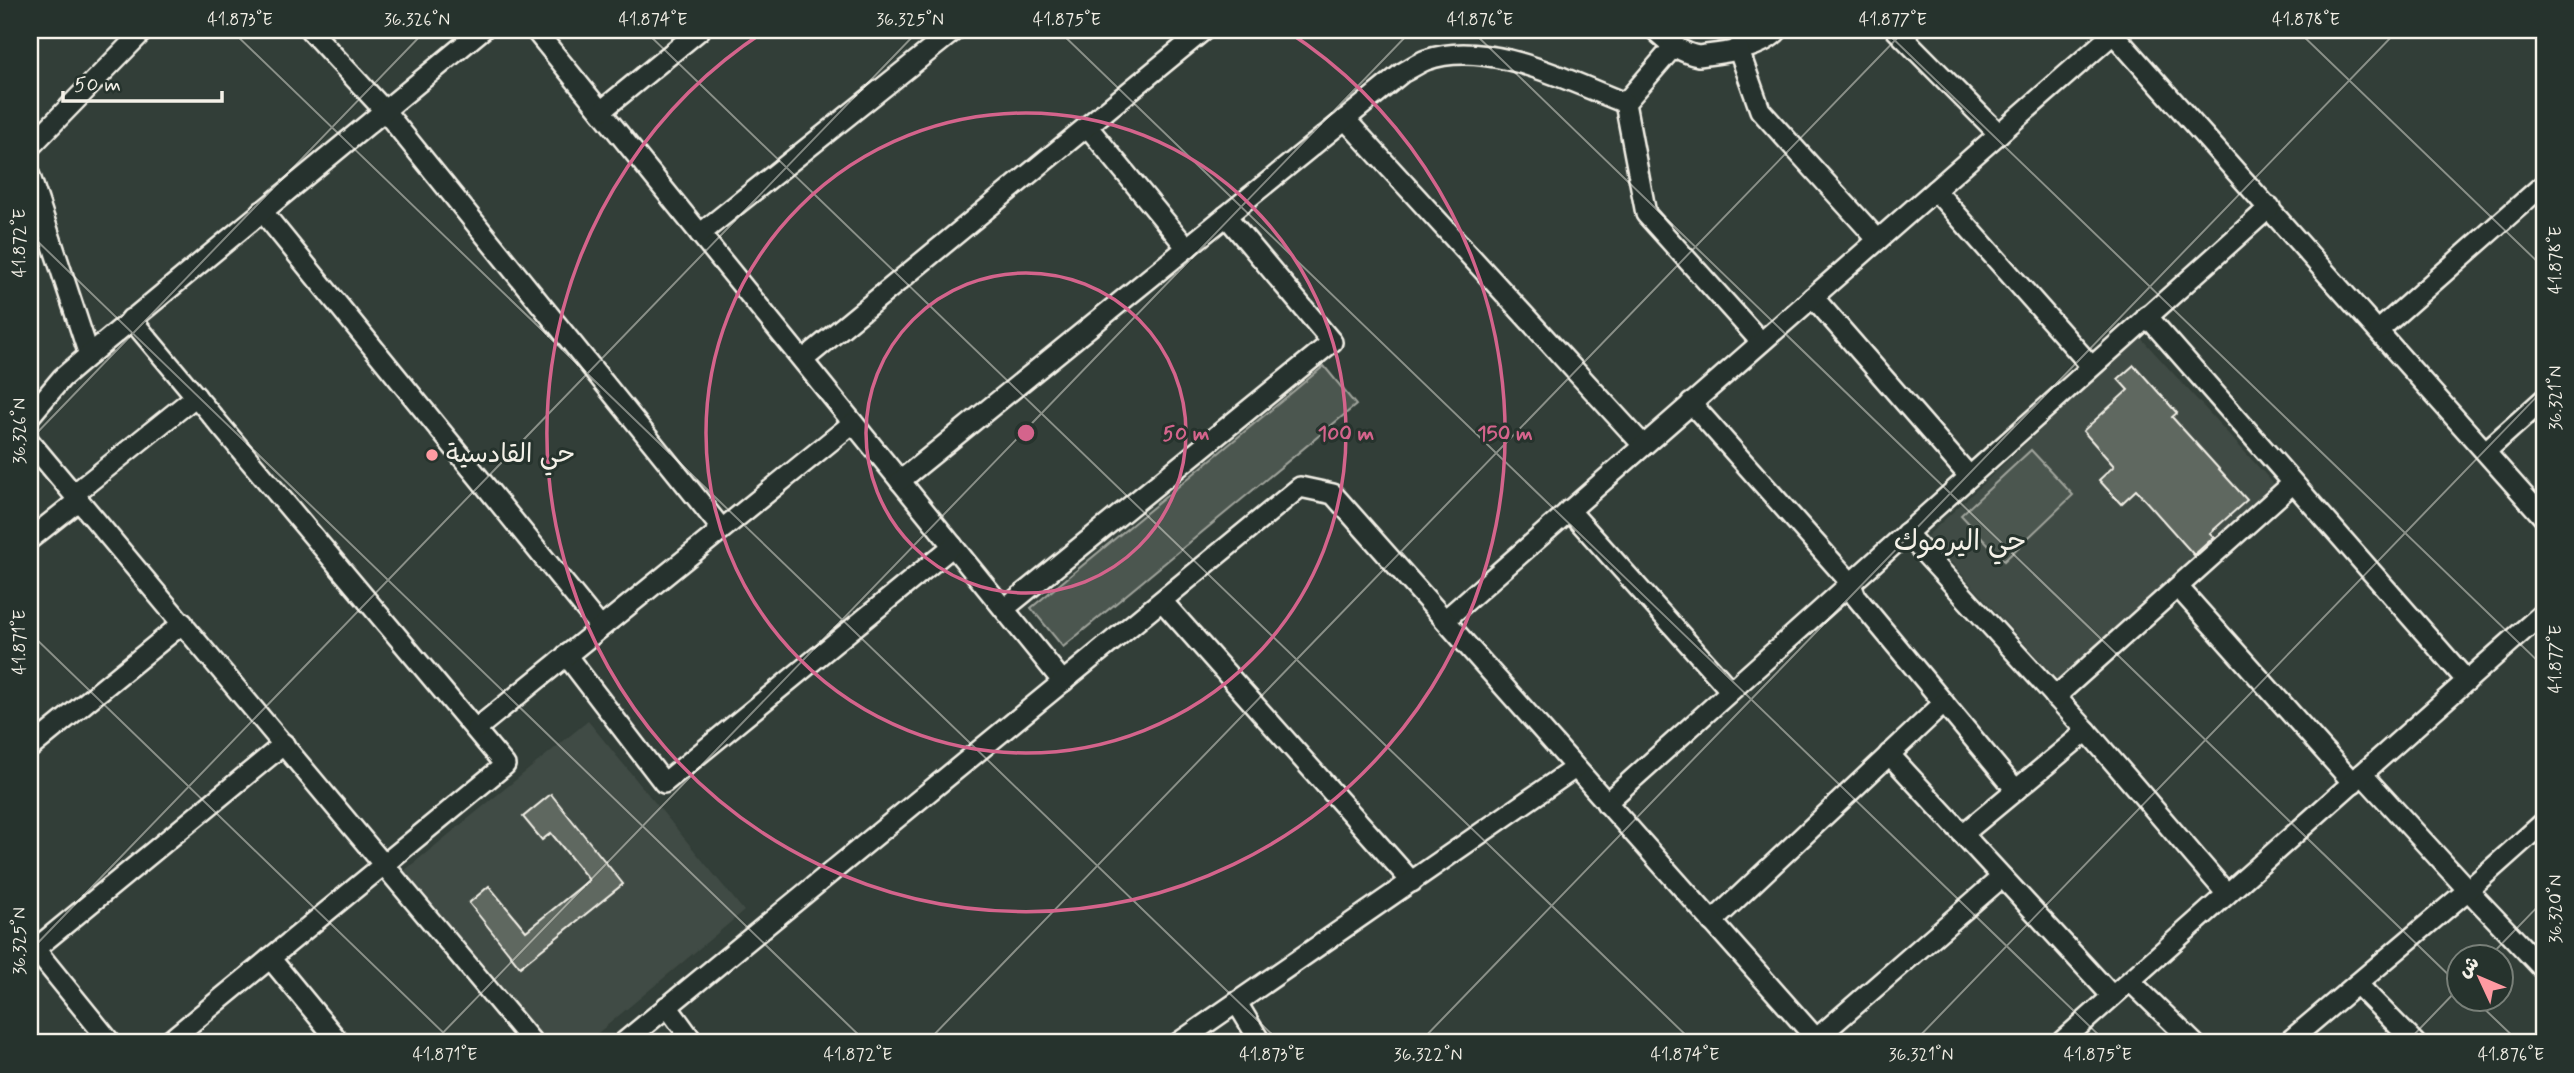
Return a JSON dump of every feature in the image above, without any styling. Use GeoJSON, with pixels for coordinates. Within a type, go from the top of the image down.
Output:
{"type":"FeatureCollection","features":[{"type":"Feature","properties":{"kind":"street"},"geometry":{"type":"LineString","coordinates":[[30,147],[144,30]]}},
{"type":"Feature","properties":{"kind":"street"},"geometry":{"type":"LineString","coordinates":[[310,30],[384,110],[721,528]]}},
{"type":"Feature","properties":{"kind":"street"},"geometry":{"type":"LineString","coordinates":[[30,416],[62,378],[131,319],[482,30]]}},
{"type":"Feature","properties":{"kind":"street"},"geometry":{"type":"LineString","coordinates":[[535,30],[1063,682]]}},
{"type":"Feature","properties":{"kind":"street"},"geometry":{"type":"LineString","coordinates":[[601,111],[700,30]]}},
{"type":"Feature","properties":{"kind":"street"},"geometry":{"type":"LineString","coordinates":[[700,233],[955,30]]}},
{"type":"Feature","properties":{"kind":"street"},"geometry":{"type":"LineString","coordinates":[[803,360],[1204,30]]}},
{"type":"Feature","properties":{"kind":"street"},"geometry":{"type":"LineString","coordinates":[[1655,30],[1688,54],[1698,56],[1763,42],[1778,30]]}},
{"type":"Feature","properties":{"kind":"street"},"geometry":{"type":"LineString","coordinates":[[1896,30],[1999,134]]}},
{"type":"Feature","properties":{"kind":"street"},"geometry":{"type":"LineString","coordinates":[[1446,619],[2112,32],[2544,518]]}},
{"type":"Feature","properties":{"kind":"street"},"geometry":{"type":"LineString","coordinates":[[1625,103],[1675,46]]}},
{"type":"Feature","properties":{"kind":"street"},"geometry":{"type":"LineString","coordinates":[[1738,48],[1760,110],[1878,240]]}},
{"type":"Feature","properties":{"kind":"street"},"geometry":{"type":"LineString","coordinates":[[900,481],[1402,73],[1427,60],[1454,55],[1492,57],[1524,65],[1625,103]]}},
{"type":"Feature","properties":{"kind":"street"},"geometry":{"type":"LineString","coordinates":[[1625,103],[1646,214],[1760,342]]}},
{"type":"Feature","properties":{"kind":"street"},"geometry":{"type":"LineString","coordinates":[[1345,120],[1643,445]]}},
{"type":"Feature","properties":{"kind":"street"},"geometry":{"type":"LineString","coordinates":[[1087,126],[1187,248]]}},
{"type":"Feature","properties":{"kind":"street"},"geometry":{"type":"LineString","coordinates":[[30,176],[89,355]]}},
{"type":"Feature","properties":{"kind":"street"},"geometry":{"type":"LineString","coordinates":[[2379,330],[2544,184]]}},
{"type":"Feature","properties":{"kind":"street"},"geometry":{"type":"LineString","coordinates":[[1935,190],[2091,366]]}},
{"type":"Feature","properties":{"kind":"street"},"geometry":{"type":"LineString","coordinates":[[1606,803],[2270,207]]}},
{"type":"Feature","properties":{"kind":"street"},"geometry":{"type":"LineString","coordinates":[[262,211],[600,627]]}},
{"type":"Feature","properties":{"kind":"street"},"geometry":{"type":"LineString","coordinates":[[1004,609],[1332,342],[1226,216]]}},
{"type":"Feature","properties":{"kind":"street"},"geometry":{"type":"LineString","coordinates":[[1813,297],[1969,476]]}},
{"type":"Feature","properties":{"kind":"street"},"geometry":{"type":"LineString","coordinates":[[2147,316],[2467,681]]}},
{"type":"Feature","properties":{"kind":"street"},"geometry":{"type":"LineString","coordinates":[[131,319],[505,765],[167,1043]]}},
{"type":"Feature","properties":{"kind":"street"},"geometry":{"type":"LineString","coordinates":[[30,539],[196,396]]}},
{"type":"Feature","properties":{"kind":"street"},"geometry":{"type":"LineString","coordinates":[[2486,451],[2544,399]]}},
{"type":"Feature","properties":{"kind":"street"},"geometry":{"type":"LineString","coordinates":[[1691,403],[1850,582],[1856,597],[2016,790]]}},
{"type":"Feature","properties":{"kind":"street"},"geometry":{"type":"LineString","coordinates":[[476,729],[853,423]]}},
{"type":"Feature","properties":{"kind":"street"},"geometry":{"type":"LineString","coordinates":[[30,442],[533,1043]]}},
{"type":"Feature","properties":{"kind":"street"},"geometry":{"type":"LineString","coordinates":[[2055,697],[2292,484]]}},
{"type":"Feature","properties":{"kind":"street"},"geometry":{"type":"LineString","coordinates":[[623,1043],[1300,487],[1333,494],[1818,1041],[2002,877]]}},
{"type":"Feature","properties":{"kind":"street"},"geometry":{"type":"LineString","coordinates":[[1569,510],[1730,690]]}},
{"type":"Feature","properties":{"kind":"street"},"geometry":{"type":"LineString","coordinates":[[1906,533],[2087,731],[2227,894]]}},
{"type":"Feature","properties":{"kind":"street"},"geometry":{"type":"LineString","coordinates":[[566,655],[664,783],[953,546]]}},
{"type":"Feature","properties":{"kind":"street"},"geometry":{"type":"LineString","coordinates":[[2178,587],[2357,778],[2544,970]]}},
{"type":"Feature","properties":{"kind":"street"},"geometry":{"type":"LineString","coordinates":[[1162,601],[1412,882]]}},
{"type":"Feature","properties":{"kind":"street"},"geometry":{"type":"LineString","coordinates":[[2060,1043],[2544,612]]}},
{"type":"Feature","properties":{"kind":"street"},"geometry":{"type":"LineString","coordinates":[[30,748],[183,623]]}},
{"type":"Feature","properties":{"kind":"street"},"geometry":{"type":"LineString","coordinates":[[1713,922],[1944,703]]}},
{"type":"Feature","properties":{"kind":"street"},"geometry":{"type":"LineString","coordinates":[[1963,834],[2087,731]]}},
{"type":"Feature","properties":{"kind":"street"},"geometry":{"type":"LineString","coordinates":[[111,1043],[32,946],[284,744]]}},
{"type":"Feature","properties":{"kind":"street"},"geometry":{"type":"LineString","coordinates":[[1889,754],[2112,996]]}},
{"type":"Feature","properties":{"kind":"street"},"geometry":{"type":"LineString","coordinates":[[1178,1043],[1575,768]]}},
{"type":"Feature","properties":{"kind":"street"},"geometry":{"type":"LineString","coordinates":[[2287,1043],[2544,822]]}},
{"type":"Feature","properties":{"kind":"street"},"geometry":{"type":"LineString","coordinates":[[270,958],[340,1043]]}},
{"type":"Feature","properties":{"kind":"street"},"geometry":{"type":"LineString","coordinates":[[2130,981],[2194,1043]]}},
{"type":"Feature","properties":{"kind":"street"},"geometry":{"type":"LineString","coordinates":[[2357,984],[2415,1043]]}},
{"type":"Feature","properties":{"kind":"street"},"geometry":{"type":"LineString","coordinates":[[1237,1003],[1261,1043]]}},
{"type":"Feature","properties":{"kind":"street"},"geometry":{"type":"LineString","coordinates":[[667,1006],[694,1043]]}},
{"type":"Feature","properties":{"kind":"shaded area"},"geometry":{"type":"Polygon","coordinates":[[[2140,337],[2274,484],[2058,680],[1927,536],[2140,337]]]}},
{"type":"Feature","properties":{"kind":"shaded area"},"geometry":{"type":"Polygon","coordinates":[[[1324,366],[1356,405],[1063,647],[1031,608],[1324,366]]]}},
{"type":"Feature","properties":{"kind":"shaded area"},"geometry":{"type":"Polygon","coordinates":[[[2031,450],[2073,495],[2004,561],[1961,515],[2031,450]]]}},
{"type":"Feature","properties":{"kind":"shaded area"},"geometry":{"type":"Polygon","coordinates":[[[588,721],[744,911],[586,1043],[542,1043],[404,871],[588,721]]]}},
{"type":"Feature","properties":{"kind":"building"},"geometry":{"type":"Polygon","coordinates":[[[2134,365],[2177,413],[2172,417],[2247,500],[2210,533],[2214,537],[2194,555],[2136,490],[2121,504],[2099,480],[2114,466],[2083,431],[2128,390],[2118,379],[2134,365]]]}},
{"type":"Feature","properties":{"kind":"building"},"geometry":{"type":"Polygon","coordinates":[[[551,794],[623,884],[520,967],[469,903],[489,886],[526,931],[589,880],[551,833],[542,840],[523,817],[551,794]]]}},
{"type":"Feature","properties":{"kind":"place","name":"حي القادسية"},"geometry":{"type":"Point","coordinates":[432,455]}},
{"type":"Feature","properties":{"kind":"district","name":"حي اليرموك"},"geometry":{"type":"Point","coordinates":[1960,542]}}]}
